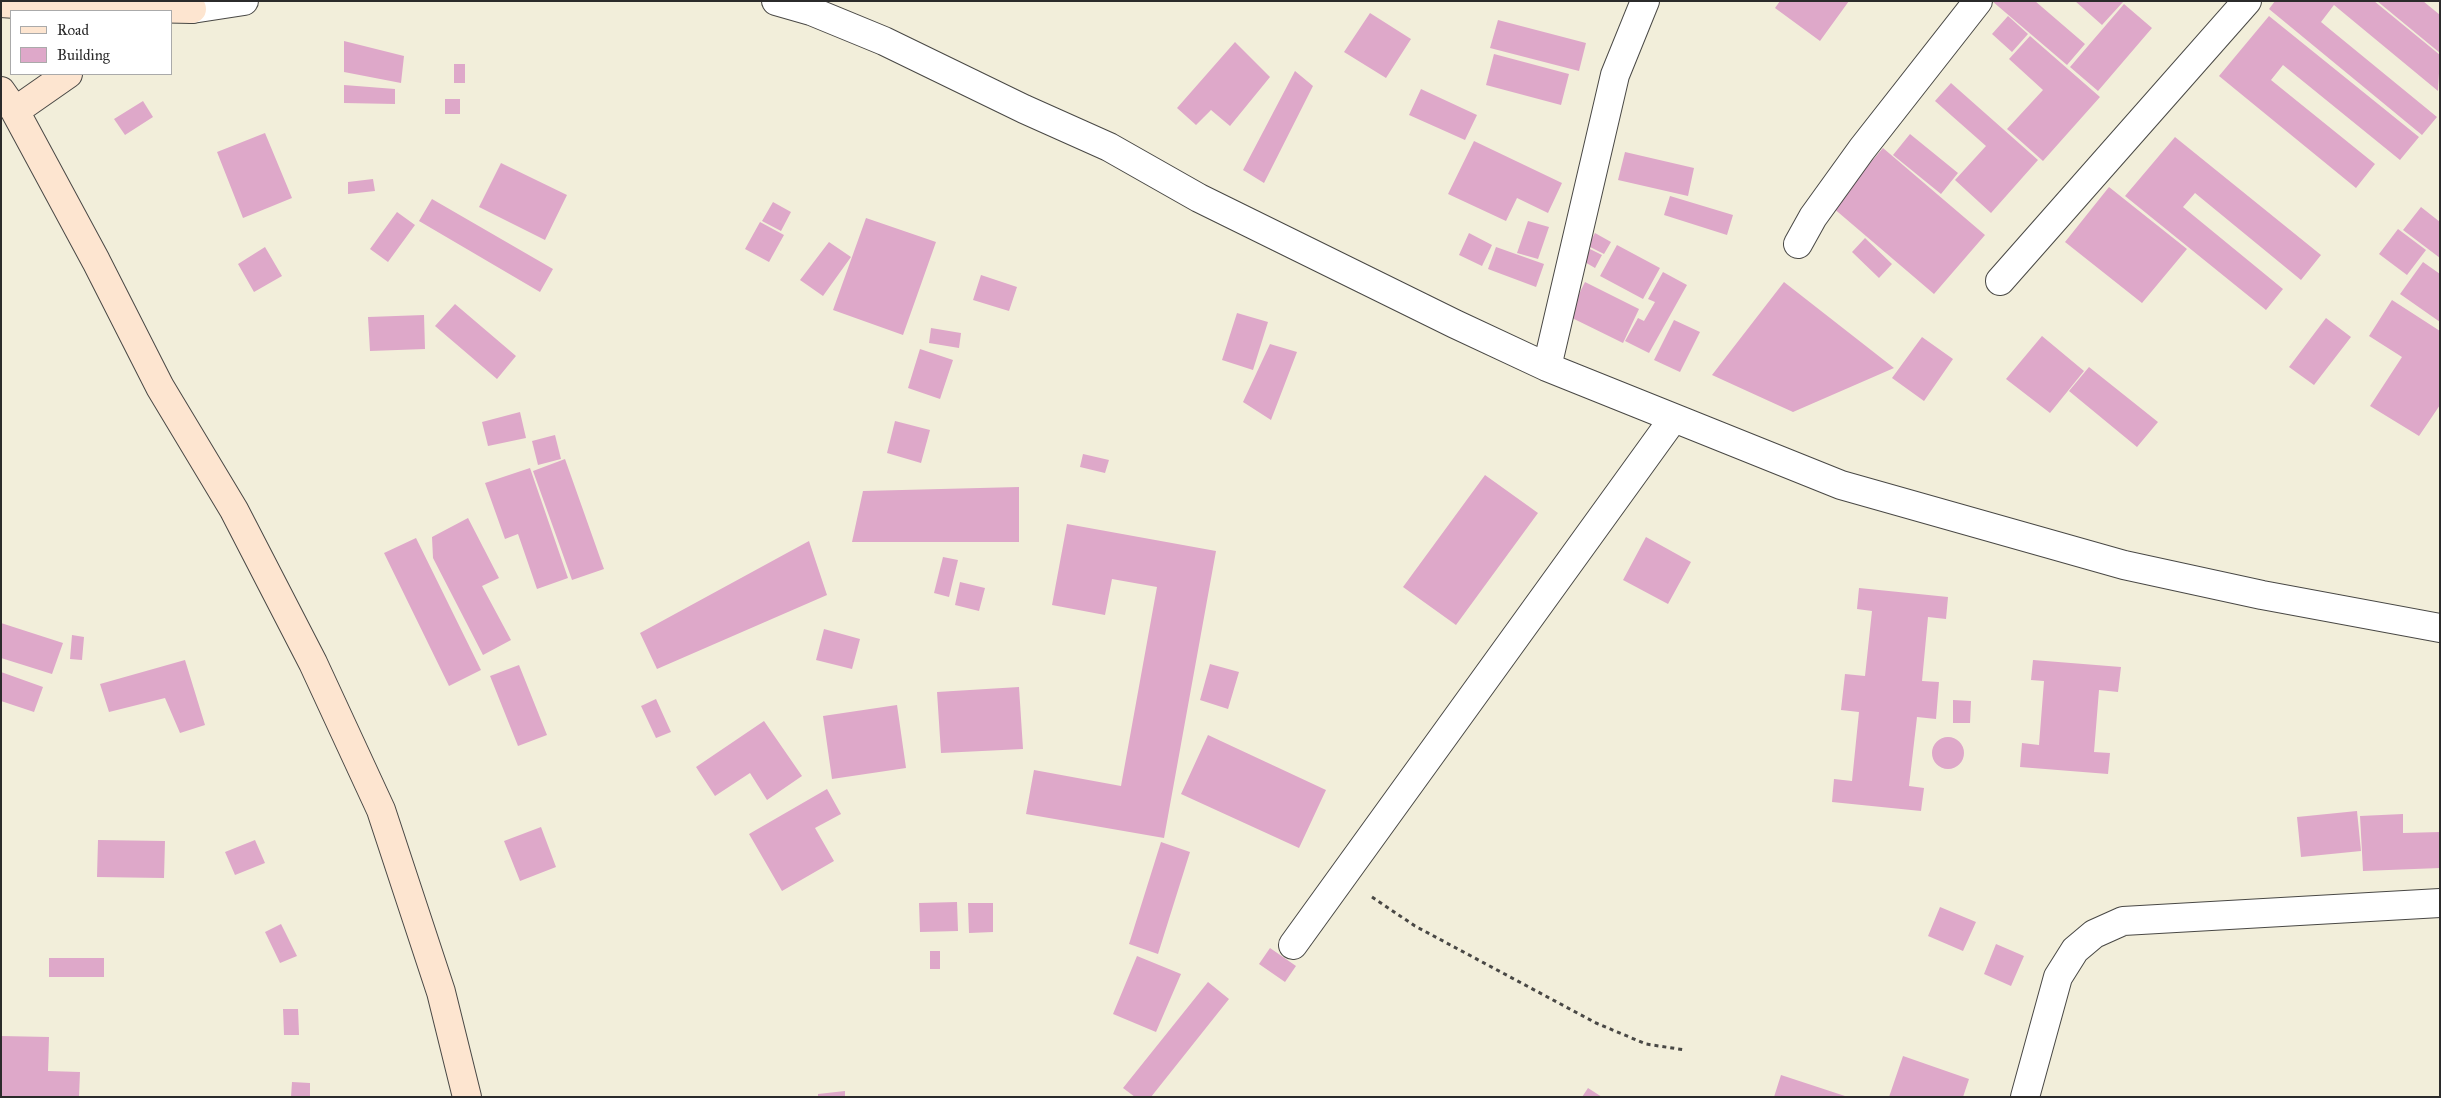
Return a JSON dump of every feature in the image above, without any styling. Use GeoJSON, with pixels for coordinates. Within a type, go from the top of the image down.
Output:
{"type":"FeatureCollection","features":[{"type":"Feature","properties":{"kind":"main road"},"geometry":{"type":"LineString","coordinates":[[1,2],[114,10]]}},
{"type":"Feature","properties":{"kind":"main road"},"geometry":{"type":"LineString","coordinates":[[66,75],[8,101],[96,261],[160,388],[234,510],[271,580],[313,663],[369,784],[381,810],[428,949],[468,1097]]}},
{"type":"Feature","properties":{"kind":"street"},"geometry":{"type":"LineString","coordinates":[[182,14],[244,1]]}},
{"type":"Feature","properties":{"kind":"street"},"geometry":{"type":"LineString","coordinates":[[776,1],[811,11],[884,41],[1024,109],[1108,147],[1199,198],[1455,324],[1547,367],[1841,485],[2124,565],[2262,595],[2440,628]]}},
{"type":"Feature","properties":{"kind":"street"},"geometry":{"type":"LineString","coordinates":[[1547,367],[1615,75],[1645,1]]}},
{"type":"Feature","properties":{"kind":"street"},"geometry":{"type":"LineString","coordinates":[[1798,244],[1813,216],[1862,149],[1978,1]]}},
{"type":"Feature","properties":{"kind":"street"},"geometry":{"type":"LineString","coordinates":[[2000,281],[2247,1]]}},
{"type":"Feature","properties":{"kind":"street"},"geometry":{"type":"LineString","coordinates":[[1293,945],[1673,419]]}},
{"type":"Feature","properties":{"kind":"street"},"geometry":{"type":"LineString","coordinates":[[2025,1097],[2058,976],[2075,950],[2094,934],[2122,921],[2440,903]]}},
{"type":"Feature","properties":{"kind":"path"},"geometry":{"type":"LineString","coordinates":[[1342,877],[1415,926],[1596,1023],[1646,1044],[1685,1050]]}},
{"type":"Feature","properties":{"kind":"building"},"geometry":{"type":"Polygon","coordinates":[[[1780,1],[1849,1],[1820,41],[1775,8],[1780,1]]]}},
{"type":"Feature","properties":{"kind":"building"},"geometry":{"type":"Polygon","coordinates":[[[1992,1],[2035,1],[2085,44],[2067,65],[1992,1]]]}},
{"type":"Feature","properties":{"kind":"building"},"geometry":{"type":"Polygon","coordinates":[[[2075,1],[2122,1],[2123,2],[2102,25],[2075,1]]]}},
{"type":"Feature","properties":{"kind":"building"},"geometry":{"type":"Polygon","coordinates":[[[2275,1],[2374,1],[2440,55],[2438,91],[2334,5],[2321,22],[2437,117],[2422,135],[2269,9],[2275,1]]]}},
{"type":"Feature","properties":{"kind":"building"},"geometry":{"type":"Polygon","coordinates":[[[2377,1],[2423,1],[2440,15],[2440,53],[2377,1]]]}},
{"type":"Feature","properties":{"kind":"building"},"geometry":{"type":"Polygon","coordinates":[[[2124,4],[2152,28],[2098,91],[2070,67],[2124,4]]]}},
{"type":"Feature","properties":{"kind":"building"},"geometry":{"type":"Polygon","coordinates":[[[1370,13],[1411,39],[1386,78],[1344,52],[1370,13]]]}},
{"type":"Feature","properties":{"kind":"building"},"geometry":{"type":"Polygon","coordinates":[[[2008,16],[2028,34],[2012,52],[1992,34],[2008,16]]]}},
{"type":"Feature","properties":{"kind":"building"},"geometry":{"type":"Polygon","coordinates":[[[2269,16],[2419,137],[2400,160],[2283,65],[2271,80],[2375,164],[2356,188],[2219,76],[2269,16]]]}},
{"type":"Feature","properties":{"kind":"building"},"geometry":{"type":"Polygon","coordinates":[[[1498,20],[1586,43],[1579,71],[1490,48],[1498,20]]]}},
{"type":"Feature","properties":{"kind":"building"},"geometry":{"type":"Polygon","coordinates":[[[2030,36],[2100,97],[2043,161],[2007,129],[2043,90],[2009,59],[2030,36]]]}},
{"type":"Feature","properties":{"kind":"building"},"geometry":{"type":"Polygon","coordinates":[[[344,41],[404,56],[401,83],[344,72],[344,41]]]}},
{"type":"Feature","properties":{"kind":"building"},"geometry":{"type":"Polygon","coordinates":[[[1235,42],[1270,77],[1230,126],[1211,110],[1196,125],[1177,108],[1235,42]]]}},
{"type":"Feature","properties":{"kind":"building"},"geometry":{"type":"Polygon","coordinates":[[[1494,54],[1569,74],[1561,105],[1486,85],[1494,54]]]}},
{"type":"Feature","properties":{"kind":"building"},"geometry":{"type":"Polygon","coordinates":[[[454,64],[465,64],[465,83],[454,83],[454,64]]]}},
{"type":"Feature","properties":{"kind":"building"},"geometry":{"type":"Polygon","coordinates":[[[1295,71],[1313,86],[1264,183],[1243,170],[1295,71]]]}},
{"type":"Feature","properties":{"kind":"building"},"geometry":{"type":"Polygon","coordinates":[[[1951,83],[2038,160],[1991,213],[1955,180],[1986,146],[1935,101],[1951,83]]]}},
{"type":"Feature","properties":{"kind":"building"},"geometry":{"type":"Polygon","coordinates":[[[344,85],[395,89],[395,104],[344,103],[344,85]]]}},
{"type":"Feature","properties":{"kind":"building"},"geometry":{"type":"Polygon","coordinates":[[[1421,89],[1477,115],[1465,140],[1409,115],[1421,89]]]}},
{"type":"Feature","properties":{"kind":"building"},"geometry":{"type":"Polygon","coordinates":[[[445,99],[460,99],[460,114],[445,114],[445,99]]]}},
{"type":"Feature","properties":{"kind":"building"},"geometry":{"type":"Polygon","coordinates":[[[143,101],[153,117],[125,135],[114,119],[143,101]]]}},
{"type":"Feature","properties":{"kind":"building"},"geometry":{"type":"Polygon","coordinates":[[[265,133],[292,198],[243,218],[217,152],[265,133]]]}},
{"type":"Feature","properties":{"kind":"building"},"geometry":{"type":"Polygon","coordinates":[[[1910,134],[1958,173],[1941,194],[1893,155],[1910,134]]]}},
{"type":"Feature","properties":{"kind":"building"},"geometry":{"type":"Polygon","coordinates":[[[2175,137],[2321,255],[2301,280],[2195,193],[2183,207],[2283,289],[2266,310],[2125,196],[2175,137]]]}},
{"type":"Feature","properties":{"kind":"building"},"geometry":{"type":"Polygon","coordinates":[[[1474,141],[1562,183],[1548,213],[1517,198],[1506,221],[1448,194],[1474,141]]]}},
{"type":"Feature","properties":{"kind":"building"},"geometry":{"type":"Polygon","coordinates":[[[1883,148],[1985,235],[1934,294],[1832,207],[1883,148]]]}},
{"type":"Feature","properties":{"kind":"building"},"geometry":{"type":"Polygon","coordinates":[[[1625,152],[1694,168],[1688,196],[1618,180],[1625,152]]]}},
{"type":"Feature","properties":{"kind":"building"},"geometry":{"type":"Polygon","coordinates":[[[501,163],[567,195],[545,240],[479,207],[501,163]]]}},
{"type":"Feature","properties":{"kind":"building"},"geometry":{"type":"Polygon","coordinates":[[[373,179],[375,191],[348,194],[348,182],[373,179]]]}},
{"type":"Feature","properties":{"kind":"building"},"geometry":{"type":"Polygon","coordinates":[[[2109,187],[2187,249],[2142,303],[2065,242],[2109,187]]]}},
{"type":"Feature","properties":{"kind":"building"},"geometry":{"type":"Polygon","coordinates":[[[1670,196],[1733,215],[1727,235],[1664,215],[1670,196]]]}},
{"type":"Feature","properties":{"kind":"building"},"geometry":{"type":"Polygon","coordinates":[[[432,199],[553,269],[540,292],[419,221],[432,199]]]}},
{"type":"Feature","properties":{"kind":"building"},"geometry":{"type":"Polygon","coordinates":[[[773,202],[791,212],[781,231],[762,221],[773,202]]]}},
{"type":"Feature","properties":{"kind":"building"},"geometry":{"type":"Polygon","coordinates":[[[2421,207],[2440,222],[2440,258],[2403,230],[2421,207]]]}},
{"type":"Feature","properties":{"kind":"building"},"geometry":{"type":"Polygon","coordinates":[[[397,212],[415,225],[388,262],[370,249],[397,212]]]}},
{"type":"Feature","properties":{"kind":"building"},"geometry":{"type":"Polygon","coordinates":[[[866,218],[936,242],[903,335],[833,310],[866,218]]]}},
{"type":"Feature","properties":{"kind":"building"},"geometry":{"type":"Polygon","coordinates":[[[1528,221],[1549,227],[1538,259],[1517,253],[1528,221]]]}},
{"type":"Feature","properties":{"kind":"building"},"geometry":{"type":"Polygon","coordinates":[[[760,222],[784,235],[769,262],[745,249],[760,222]]]}},
{"type":"Feature","properties":{"kind":"building"},"geometry":{"type":"Polygon","coordinates":[[[2398,229],[2426,250],[2407,275],[2379,254],[2398,229]]]}},
{"type":"Feature","properties":{"kind":"building"},"geometry":{"type":"Polygon","coordinates":[[[1469,233],[1492,245],[1482,266],[1459,255],[1469,233]]]}},
{"type":"Feature","properties":{"kind":"building"},"geometry":{"type":"Polygon","coordinates":[[[1595,233],[1611,242],[1604,254],[1588,246],[1595,233]]]}},
{"type":"Feature","properties":{"kind":"building"},"geometry":{"type":"Polygon","coordinates":[[[1865,238],[1892,264],[1879,278],[1852,252],[1865,238]]]}},
{"type":"Feature","properties":{"kind":"building"},"geometry":{"type":"Polygon","coordinates":[[[829,242],[851,257],[823,296],[800,280],[829,242]]]}},
{"type":"Feature","properties":{"kind":"building"},"geometry":{"type":"Polygon","coordinates":[[[1617,245],[1660,268],[1643,299],[1600,276],[1617,245]]]}},
{"type":"Feature","properties":{"kind":"building"},"geometry":{"type":"Polygon","coordinates":[[[265,247],[282,276],[254,292],[238,264],[265,247]]]}},
{"type":"Feature","properties":{"kind":"building"},"geometry":{"type":"Polygon","coordinates":[[[1496,247],[1544,264],[1536,287],[1488,269],[1496,247]]]}},
{"type":"Feature","properties":{"kind":"building"},"geometry":{"type":"Polygon","coordinates":[[[1590,249],[1602,255],[1595,268],[1583,261],[1590,249]]]}},
{"type":"Feature","properties":{"kind":"building"},"geometry":{"type":"Polygon","coordinates":[[[2423,262],[2440,274],[2440,322],[2400,294],[2423,262]]]}},
{"type":"Feature","properties":{"kind":"building"},"geometry":{"type":"Polygon","coordinates":[[[1663,272],[1687,285],[1649,353],[1625,341],[1638,318],[1644,321],[1655,302],[1648,299],[1663,272]]]}},
{"type":"Feature","properties":{"kind":"building"},"geometry":{"type":"Polygon","coordinates":[[[981,275],[1017,287],[1009,311],[973,300],[981,275]]]}},
{"type":"Feature","properties":{"kind":"building"},"geometry":{"type":"Polygon","coordinates":[[[1585,282],[1639,309],[1623,343],[1568,316],[1585,282]]]}},
{"type":"Feature","properties":{"kind":"building"},"geometry":{"type":"Polygon","coordinates":[[[1784,282],[1894,368],[1793,412],[1712,375],[1784,282]]]}},
{"type":"Feature","properties":{"kind":"building"},"geometry":{"type":"Polygon","coordinates":[[[2392,300],[2440,331],[2440,405],[2419,436],[2370,406],[2402,357],[2369,336],[2392,300]]]}},
{"type":"Feature","properties":{"kind":"building"},"geometry":{"type":"Polygon","coordinates":[[[455,304],[516,356],[497,379],[435,326],[455,304]]]}},
{"type":"Feature","properties":{"kind":"building"},"geometry":{"type":"Polygon","coordinates":[[[1237,313],[1268,322],[1253,370],[1222,360],[1237,313]]]}},
{"type":"Feature","properties":{"kind":"building"},"geometry":{"type":"Polygon","coordinates":[[[424,315],[425,349],[370,351],[368,317],[424,315]]]}},
{"type":"Feature","properties":{"kind":"building"},"geometry":{"type":"Polygon","coordinates":[[[2326,318],[2351,337],[2314,385],[2289,367],[2326,318]]]}},
{"type":"Feature","properties":{"kind":"building"},"geometry":{"type":"Polygon","coordinates":[[[1674,320],[1700,332],[1680,372],[1654,360],[1674,320]]]}},
{"type":"Feature","properties":{"kind":"building"},"geometry":{"type":"Polygon","coordinates":[[[931,328],[961,333],[959,348],[929,343],[931,328]]]}},
{"type":"Feature","properties":{"kind":"building"},"geometry":{"type":"Polygon","coordinates":[[[2042,336],[2084,371],[2050,413],[2006,379],[2042,336]]]}},
{"type":"Feature","properties":{"kind":"building"},"geometry":{"type":"Polygon","coordinates":[[[1922,337],[1953,359],[1924,401],[1892,378],[1922,337]]]}},
{"type":"Feature","properties":{"kind":"building"},"geometry":{"type":"Polygon","coordinates":[[[1270,344],[1297,352],[1271,420],[1243,402],[1270,344]]]}},
{"type":"Feature","properties":{"kind":"building"},"geometry":{"type":"Polygon","coordinates":[[[920,349],[953,360],[940,399],[908,388],[920,349]]]}},
{"type":"Feature","properties":{"kind":"building"},"geometry":{"type":"Polygon","coordinates":[[[2089,367],[2158,422],[2137,447],[2069,391],[2089,367]]]}},
{"type":"Feature","properties":{"kind":"building"},"geometry":{"type":"Polygon","coordinates":[[[520,412],[526,438],[488,446],[482,422],[520,412]]]}},
{"type":"Feature","properties":{"kind":"building"},"geometry":{"type":"Polygon","coordinates":[[[895,421],[930,430],[921,463],[887,453],[895,421]]]}},
{"type":"Feature","properties":{"kind":"building"},"geometry":{"type":"Polygon","coordinates":[[[555,435],[561,459],[538,465],[532,441],[555,435]]]}},
{"type":"Feature","properties":{"kind":"building"},"geometry":{"type":"Polygon","coordinates":[[[1083,454],[1109,460],[1105,473],[1080,467],[1083,454]]]}},
{"type":"Feature","properties":{"kind":"building"},"geometry":{"type":"Polygon","coordinates":[[[565,459],[604,569],[572,580],[533,471],[565,459]]]}},
{"type":"Feature","properties":{"kind":"building"},"geometry":{"type":"Polygon","coordinates":[[[530,468],[568,578],[537,589],[518,534],[505,539],[485,483],[530,468]]]}},
{"type":"Feature","properties":{"kind":"building"},"geometry":{"type":"Polygon","coordinates":[[[1485,475],[1538,513],[1456,625],[1403,587],[1485,475]]]}},
{"type":"Feature","properties":{"kind":"building"},"geometry":{"type":"Polygon","coordinates":[[[1019,487],[1019,542],[852,542],[863,491],[1019,487]]]}},
{"type":"Feature","properties":{"kind":"building"},"geometry":{"type":"Polygon","coordinates":[[[468,518],[499,578],[482,586],[511,640],[483,655],[433,558],[432,537],[468,518]]]}},
{"type":"Feature","properties":{"kind":"building"},"geometry":{"type":"Polygon","coordinates":[[[1067,524],[1216,551],[1164,838],[1026,814],[1034,770],[1121,786],[1157,587],[1112,579],[1105,615],[1052,605],[1067,524]]]}},
{"type":"Feature","properties":{"kind":"building"},"geometry":{"type":"Polygon","coordinates":[[[1646,537],[1691,562],[1668,604],[1623,580],[1646,537]]]}},
{"type":"Feature","properties":{"kind":"building"},"geometry":{"type":"Polygon","coordinates":[[[416,538],[481,670],[449,686],[384,553],[416,538]]]}},
{"type":"Feature","properties":{"kind":"building"},"geometry":{"type":"Polygon","coordinates":[[[809,541],[827,595],[657,669],[640,633],[809,541]]]}},
{"type":"Feature","properties":{"kind":"building"},"geometry":{"type":"Polygon","coordinates":[[[943,557],[958,560],[949,597],[934,593],[943,557]]]}},
{"type":"Feature","properties":{"kind":"building"},"geometry":{"type":"Polygon","coordinates":[[[960,582],[985,588],[979,611],[955,605],[960,582]]]}},
{"type":"Feature","properties":{"kind":"building"},"geometry":{"type":"Polygon","coordinates":[[[1859,588],[1948,597],[1946,619],[1928,617],[1922,681],[1939,682],[1936,719],[1917,717],[1909,786],[1924,788],[1921,811],[1832,802],[1834,779],[1852,781],[1859,712],[1841,710],[1845,674],[1865,676],[1872,611],[1857,609],[1859,588]]]}},
{"type":"Feature","properties":{"kind":"building"},"geometry":{"type":"Polygon","coordinates":[[[1,623],[63,643],[52,674],[1,658],[1,623]]]}},
{"type":"Feature","properties":{"kind":"building"},"geometry":{"type":"Polygon","coordinates":[[[824,629],[860,639],[852,669],[816,660],[824,629]]]}},
{"type":"Feature","properties":{"kind":"building"},"geometry":{"type":"Polygon","coordinates":[[[72,635],[84,637],[82,660],[70,659],[72,635]]]}},
{"type":"Feature","properties":{"kind":"building"},"geometry":{"type":"Polygon","coordinates":[[[185,660],[205,725],[180,733],[165,698],[109,712],[100,684],[185,660]]]}},
{"type":"Feature","properties":{"kind":"building"},"geometry":{"type":"Polygon","coordinates":[[[2033,660],[2121,667],[2118,692],[2099,690],[2094,752],[2110,753],[2108,774],[2020,767],[2022,743],[2039,745],[2044,681],[2031,680],[2033,660]]]}},
{"type":"Feature","properties":{"kind":"building"},"geometry":{"type":"Polygon","coordinates":[[[1210,664],[1239,672],[1228,709],[1200,700],[1210,664]]]}},
{"type":"Feature","properties":{"kind":"building"},"geometry":{"type":"Polygon","coordinates":[[[519,665],[547,735],[518,746],[490,676],[519,665]]]}},
{"type":"Feature","properties":{"kind":"building"},"geometry":{"type":"Polygon","coordinates":[[[1,672],[43,687],[34,712],[1,701],[1,672]]]}},
{"type":"Feature","properties":{"kind":"building"},"geometry":{"type":"Polygon","coordinates":[[[1019,687],[1023,749],[941,753],[937,692],[1019,687]]]}},
{"type":"Feature","properties":{"kind":"building"},"geometry":{"type":"Polygon","coordinates":[[[656,699],[671,732],[656,738],[641,706],[656,699]]]}},
{"type":"Feature","properties":{"kind":"building"},"geometry":{"type":"Polygon","coordinates":[[[1953,700],[1971,701],[1970,723],[1953,723],[1953,700]]]}},
{"type":"Feature","properties":{"kind":"building"},"geometry":{"type":"Polygon","coordinates":[[[897,705],[906,768],[832,779],[823,716],[897,705]]]}},
{"type":"Feature","properties":{"kind":"building"},"geometry":{"type":"Polygon","coordinates":[[[764,721],[802,776],[767,800],[750,773],[715,796],[696,767],[764,721]]]}},
{"type":"Feature","properties":{"kind":"building"},"geometry":{"type":"Polygon","coordinates":[[[1208,735],[1326,790],[1299,848],[1181,794],[1208,735]]]}},
{"type":"Feature","properties":{"kind":"building"},"geometry":{"type":"Polygon","coordinates":[[[1948,737],[1954,738],[1959,742],[1963,747],[1963,759],[1959,764],[1954,768],[1948,769],[1942,768],[1937,764],[1933,759],[1932,753],[1933,747],[1937,742],[1942,738],[1948,737]]]}},
{"type":"Feature","properties":{"kind":"building"},"geometry":{"type":"Polygon","coordinates":[[[827,789],[841,814],[815,828],[834,861],[782,891],[749,834],[827,789]]]}},
{"type":"Feature","properties":{"kind":"building"},"geometry":{"type":"Polygon","coordinates":[[[2357,811],[2361,851],[2301,857],[2297,817],[2357,811]]]}},
{"type":"Feature","properties":{"kind":"building"},"geometry":{"type":"Polygon","coordinates":[[[2403,814],[2403,833],[2440,832],[2440,868],[2363,871],[2360,816],[2403,814]]]}},
{"type":"Feature","properties":{"kind":"building"},"geometry":{"type":"Polygon","coordinates":[[[541,827],[556,867],[520,881],[504,841],[541,827]]]}},
{"type":"Feature","properties":{"kind":"building"},"geometry":{"type":"Polygon","coordinates":[[[98,840],[165,841],[164,878],[97,877],[98,840]]]}},
{"type":"Feature","properties":{"kind":"building"},"geometry":{"type":"Polygon","coordinates":[[[255,840],[265,863],[235,875],[225,852],[255,840]]]}},
{"type":"Feature","properties":{"kind":"building"},"geometry":{"type":"Polygon","coordinates":[[[1161,842],[1190,852],[1158,954],[1129,944],[1161,842]]]}},
{"type":"Feature","properties":{"kind":"building"},"geometry":{"type":"Polygon","coordinates":[[[957,902],[958,931],[920,932],[919,903],[957,902]]]}},
{"type":"Feature","properties":{"kind":"building"},"geometry":{"type":"Polygon","coordinates":[[[968,903],[993,903],[993,932],[969,933],[968,903]]]}},
{"type":"Feature","properties":{"kind":"building"},"geometry":{"type":"Polygon","coordinates":[[[1940,907],[1976,922],[1963,951],[1928,936],[1940,907]]]}},
{"type":"Feature","properties":{"kind":"building"},"geometry":{"type":"Polygon","coordinates":[[[281,924],[297,956],[280,963],[265,932],[281,924]]]}},
{"type":"Feature","properties":{"kind":"building"},"geometry":{"type":"Polygon","coordinates":[[[1996,944],[2024,956],[2011,986],[1984,974],[1996,944]]]}},
{"type":"Feature","properties":{"kind":"building"},"geometry":{"type":"Polygon","coordinates":[[[1270,948],[1296,966],[1285,982],[1259,964],[1270,948]]]}},
{"type":"Feature","properties":{"kind":"building"},"geometry":{"type":"Polygon","coordinates":[[[930,951],[940,951],[940,969],[930,969],[930,951]]]}},
{"type":"Feature","properties":{"kind":"building"},"geometry":{"type":"Polygon","coordinates":[[[1137,956],[1181,974],[1156,1032],[1113,1014],[1137,956]]]}},
{"type":"Feature","properties":{"kind":"building"},"geometry":{"type":"Polygon","coordinates":[[[49,958],[104,958],[104,977],[49,977],[49,958]]]}},
{"type":"Feature","properties":{"kind":"building"},"geometry":{"type":"Polygon","coordinates":[[[1208,982],[1229,999],[1151,1097],[1135,1097],[1123,1088],[1208,982]]]}},
{"type":"Feature","properties":{"kind":"building"},"geometry":{"type":"Polygon","coordinates":[[[283,1009],[298,1009],[299,1035],[284,1035],[283,1009]]]}},
{"type":"Feature","properties":{"kind":"building"},"geometry":{"type":"Polygon","coordinates":[[[1,1036],[49,1037],[48,1071],[80,1072],[79,1097],[1,1097],[1,1036]]]}},
{"type":"Feature","properties":{"kind":"building"},"geometry":{"type":"Polygon","coordinates":[[[1903,1056],[1969,1079],[1963,1097],[1889,1097],[1903,1056]]]}},
{"type":"Feature","properties":{"kind":"building"},"geometry":{"type":"Polygon","coordinates":[[[1781,1075],[1845,1096],[1774,1097],[1781,1075]]]}},
{"type":"Feature","properties":{"kind":"building"},"geometry":{"type":"Polygon","coordinates":[[[292,1082],[310,1083],[310,1097],[291,1097],[292,1082]]]}},
{"type":"Feature","properties":{"kind":"building"},"geometry":{"type":"Polygon","coordinates":[[[1588,1088],[1602,1097],[1582,1097],[1588,1088]]]}},
{"type":"Feature","properties":{"kind":"building"},"geometry":{"type":"Polygon","coordinates":[[[845,1091],[845,1097],[818,1097],[818,1094],[845,1091]]]}}]}
